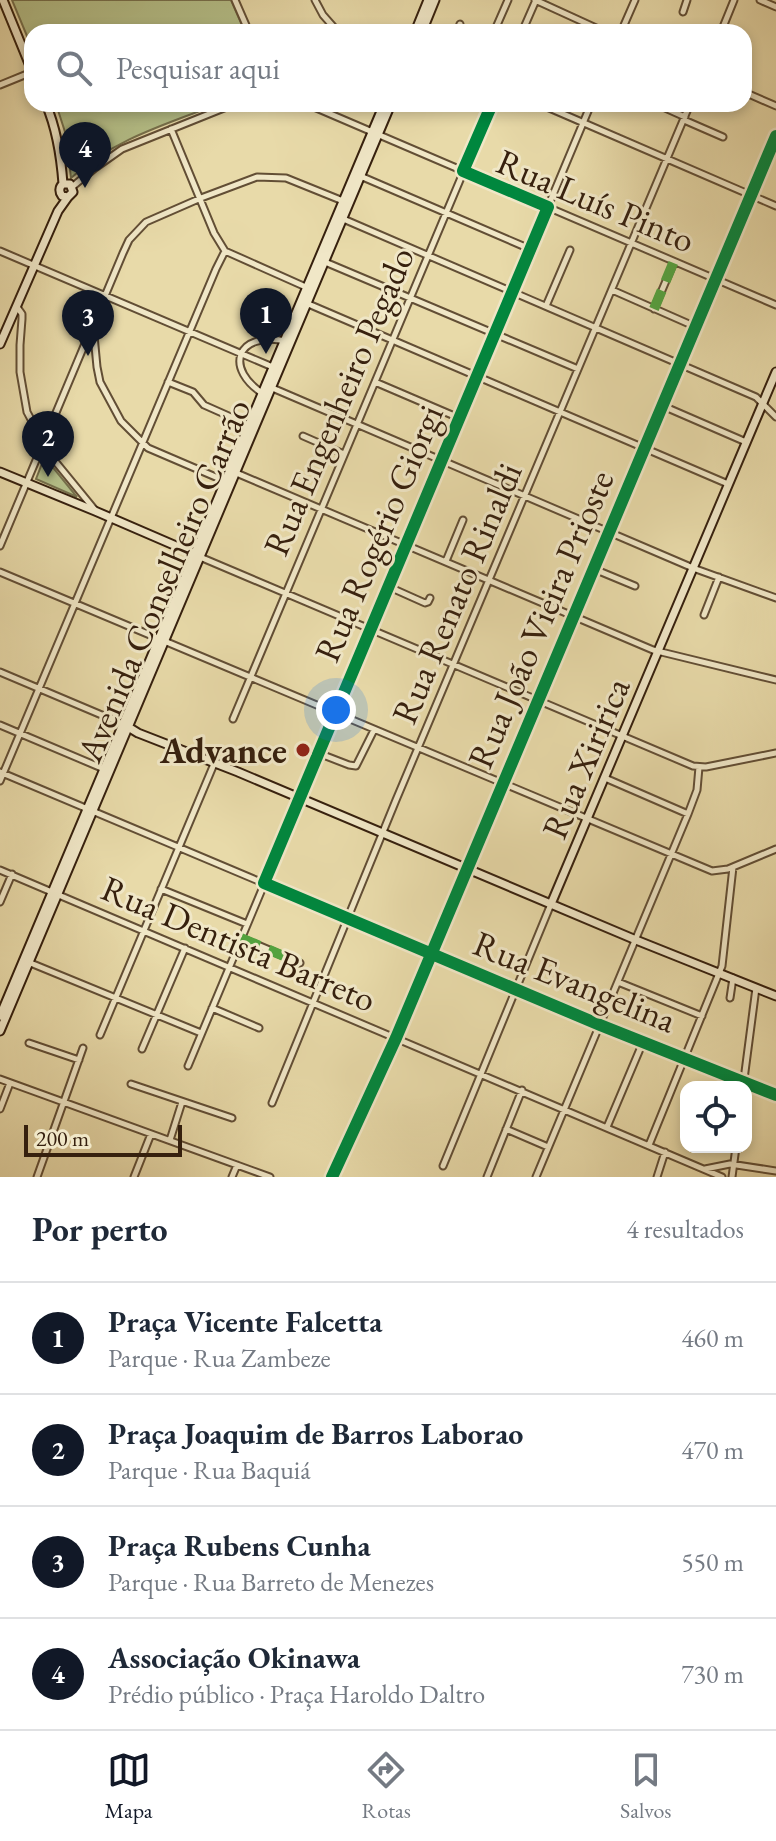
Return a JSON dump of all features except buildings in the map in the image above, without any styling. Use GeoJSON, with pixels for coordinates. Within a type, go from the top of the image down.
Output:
{"type":"FeatureCollection","features":[{"type":"Feature","properties":{"kind":"street"},"geometry":{"type":"LineString","coordinates":[[3,0],[24,51]]}},
{"type":"Feature","properties":{"kind":"street"},"geometry":{"type":"LineString","coordinates":[[235,0],[246,24]]}},
{"type":"Feature","properties":{"kind":"street"},"geometry":{"type":"LineString","coordinates":[[315,0],[331,24]]}},
{"type":"Feature","properties":{"kind":"street"},"geometry":{"type":"LineString","coordinates":[[418,24],[428,0]]}},
{"type":"Feature","properties":{"kind":"street"},"geometry":{"type":"LineString","coordinates":[[425,24],[435,0]]}},
{"type":"Feature","properties":{"kind":"street"},"geometry":{"type":"LineString","coordinates":[[498,24],[508,0]]}},
{"type":"Feature","properties":{"kind":"street"},"geometry":{"type":"LineString","coordinates":[[525,24],[535,0],[588,24]]}},
{"type":"Feature","properties":{"kind":"street"},"geometry":{"type":"LineString","coordinates":[[624,24],[635,0]]}},
{"type":"Feature","properties":{"kind":"street"},"geometry":{"type":"LineString","coordinates":[[683,12],[687,0]]}},
{"type":"Feature","properties":{"kind":"street"},"geometry":{"type":"LineString","coordinates":[[724,24],[734,0]]}},
{"type":"Feature","properties":{"kind":"street"},"geometry":{"type":"LineString","coordinates":[[760,0],[776,7]]}},
{"type":"Feature","properties":{"kind":"street"},"geometry":{"type":"LineString","coordinates":[[0,85],[24,74]]}},
{"type":"Feature","properties":{"kind":"street"},"geometry":{"type":"LineString","coordinates":[[752,96],[776,106]]}},
{"type":"Feature","properties":{"kind":"street"},"geometry":{"type":"LineString","coordinates":[[49,112],[57,135],[63,184],[60,189],[64,195]]}},
{"type":"Feature","properties":{"kind":"street"},"geometry":{"type":"LineString","coordinates":[[72,187],[122,149],[214,112]]}},
{"type":"Feature","properties":{"kind":"street","name":"Rua Luís Pinto"},"geometry":{"type":"LineString","coordinates":[[325,112],[776,305]]}},
{"type":"Feature","properties":{"kind":"street","name":"Avenida Conselheiro Carrão"},"geometry":{"type":"LineString","coordinates":[[375,134],[382,112]]}},
{"type":"Feature","properties":{"kind":"street","name":"Avenida Conselheiro Carrão"},"geometry":{"type":"LineString","coordinates":[[0,1016],[387,112]]}},
{"type":"Feature","properties":{"kind":"street","name":"Rua Engenheiro Pegado"},"geometry":{"type":"LineString","coordinates":[[233,719],[489,112]]}},
{"type":"Feature","properties":{"kind":"street"},"geometry":{"type":"LineString","coordinates":[[559,112],[776,206]]}},
{"type":"Feature","properties":{"kind":"street","name":"Rua Rogério Giorgi"},"geometry":{"type":"LineString","coordinates":[[188,1066],[587,112]]}},
{"type":"Feature","properties":{"kind":"street"},"geometry":{"type":"LineString","coordinates":[[672,112],[723,137]]}},
{"type":"Feature","properties":{"kind":"street","name":"Rua Renato Rinaldi"},"geometry":{"type":"LineString","coordinates":[[272,1103],[687,112]]}},
{"type":"Feature","properties":{"kind":"street"},"geometry":{"type":"LineString","coordinates":[[171,129],[214,233],[225,251],[310,289]]}},
{"type":"Feature","properties":{"kind":"street","name":"Rua João Vieira Prioste"},"geometry":{"type":"LineString","coordinates":[[332,1177],[396,1038],[776,136]]}},
{"type":"Feature","properties":{"kind":"street"},"geometry":{"type":"LineString","coordinates":[[769,153],[776,156]]}},
{"type":"Feature","properties":{"kind":"street"},"geometry":{"type":"LineString","coordinates":[[358,175],[530,249]]}},
{"type":"Feature","properties":{"kind":"street"},"geometry":{"type":"LineString","coordinates":[[0,546],[123,253],[129,240],[146,222],[250,179],[267,176],[286,178],[346,202]]}},
{"type":"Feature","properties":{"kind":"street"},"geometry":{"type":"LineString","coordinates":[[63,184],[68,183],[72,187],[72,194],[64,195]]}},
{"type":"Feature","properties":{"kind":"street"},"geometry":{"type":"LineString","coordinates":[[0,344],[64,195]]}},
{"type":"Feature","properties":{"kind":"street"},"geometry":{"type":"LineString","coordinates":[[340,218],[756,397],[776,417]]}},
{"type":"Feature","properties":{"kind":"street"},"geometry":{"type":"LineString","coordinates":[[546,306],[570,250]]}},
{"type":"Feature","properties":{"kind":"street"},"geometry":{"type":"LineString","coordinates":[[0,251],[276,368]]}},
{"type":"Feature","properties":{"kind":"street"},"geometry":{"type":"LineString","coordinates":[[0,781],[225,251]]}},
{"type":"Feature","properties":{"kind":"street"},"geometry":{"type":"LineString","coordinates":[[322,260],[578,369]]}},
{"type":"Feature","properties":{"kind":"street"},"geometry":{"type":"LineString","coordinates":[[654,309],[674,261]]}},
{"type":"Feature","properties":{"kind":"street"},"geometry":{"type":"LineString","coordinates":[[612,290],[696,327]]}},
{"type":"Feature","properties":{"kind":"street"},"geometry":{"type":"LineString","coordinates":[[304,302],[728,484]]}},
{"type":"Feature","properties":{"kind":"street"},"geometry":{"type":"LineString","coordinates":[[17,307],[22,314],[20,372],[27,412],[50,455],[95,511]]}},
{"type":"Feature","properties":{"kind":"street"},"geometry":{"type":"LineString","coordinates":[[11,318],[21,330]]}},
{"type":"Feature","properties":{"kind":"street"},"geometry":{"type":"LineString","coordinates":[[92,324],[97,367],[105,394],[121,421],[142,443],[156,452],[225,481]]}},
{"type":"Feature","properties":{"kind":"street"},"geometry":{"type":"LineString","coordinates":[[287,342],[264,338],[246,346],[240,365],[242,374],[250,384],[357,424],[693,568],[776,598]]}},
{"type":"Feature","properties":{"kind":"street","name":"Rua Xiririca"},"geometry":{"type":"LineString","coordinates":[[443,1166],[776,372]]}},
{"type":"Feature","properties":{"kind":"street"},"geometry":{"type":"LineString","coordinates":[[168,382],[193,392],[204,405],[249,425]]}},
{"type":"Feature","properties":{"kind":"street"},"geometry":{"type":"LineString","coordinates":[[374,382],[459,418]]}},
{"type":"Feature","properties":{"kind":"street","name":"Avenida Conselheiro Carrão"},"geometry":{"type":"LineString","coordinates":[[197,556],[225,481],[267,391]]}},
{"type":"Feature","properties":{"kind":"street"},"geometry":{"type":"LineString","coordinates":[[662,406],[746,442]]}},
{"type":"Feature","properties":{"kind":"street"},"geometry":{"type":"LineString","coordinates":[[303,436],[344,454]]}},
{"type":"Feature","properties":{"kind":"street"},"geometry":{"type":"LineString","coordinates":[[232,471],[658,652],[776,680]]}},
{"type":"Feature","properties":{"kind":"street"},"geometry":{"type":"LineString","coordinates":[[0,472],[699,767],[776,753]]}},
{"type":"Feature","properties":{"kind":"street"},"geometry":{"type":"LineString","coordinates":[[446,561],[463,520]]}},
{"type":"Feature","properties":{"kind":"street"},"geometry":{"type":"LineString","coordinates":[[594,569],[635,586]]}},
{"type":"Feature","properties":{"kind":"street"},"geometry":{"type":"LineString","coordinates":[[0,572],[712,871],[723,871],[776,849]]}},
{"type":"Feature","properties":{"kind":"street"},"geometry":{"type":"LineString","coordinates":[[704,615],[719,577]]}},
{"type":"Feature","properties":{"kind":"street"},"geometry":{"type":"LineString","coordinates":[[387,586],[425,603],[430,598]]}},
{"type":"Feature","properties":{"kind":"street"},"geometry":{"type":"LineString","coordinates":[[0,672],[138,733],[776,996]]}},
{"type":"Feature","properties":{"kind":"street"},"geometry":{"type":"LineString","coordinates":[[0,725],[104,769]]}},
{"type":"Feature","properties":{"kind":"street","name":"Avenida Conselheiro Carrão"},"geometry":{"type":"LineString","coordinates":[[90,809],[104,769],[126,726]]}},
{"type":"Feature","properties":{"kind":"street"},"geometry":{"type":"LineString","coordinates":[[318,753],[356,766],[374,730]]}},
{"type":"Feature","properties":{"kind":"street"},"geometry":{"type":"LineString","coordinates":[[100,1035],[214,764]]}},
{"type":"Feature","properties":{"kind":"street"},"geometry":{"type":"LineString","coordinates":[[536,1177],[672,855],[698,786],[699,767]]}},
{"type":"Feature","properties":{"kind":"street","name":"Rua Evangelina"},"geometry":{"type":"LineString","coordinates":[[2,773],[735,1081]]}},
{"type":"Feature","properties":{"kind":"street"},"geometry":{"type":"LineString","coordinates":[[605,778],[688,814]]}},
{"type":"Feature","properties":{"kind":"street"},"geometry":{"type":"LineString","coordinates":[[649,1145],[720,973],[726,945],[733,867]]}},
{"type":"Feature","properties":{"kind":"street","name":"Rua Dentista Barreto"},"geometry":{"type":"LineString","coordinates":[[0,870],[722,1177]]}},
{"type":"Feature","properties":{"kind":"street"},"geometry":{"type":"LineString","coordinates":[[0,902],[12,874]]}},
{"type":"Feature","properties":{"kind":"street"},"geometry":{"type":"LineString","coordinates":[[161,889],[247,924]]}},
{"type":"Feature","properties":{"kind":"street"},"geometry":{"type":"LineString","coordinates":[[241,938],[300,963]]}},
{"type":"Feature","properties":{"kind":"street"},"geometry":{"type":"LineString","coordinates":[[142,1049],[185,948]]}},
{"type":"Feature","properties":{"kind":"street"},"geometry":{"type":"LineString","coordinates":[[26,960],[201,1033]]}},
{"type":"Feature","properties":{"kind":"street","name":"Avenida Conselheiro Carrão"},"geometry":{"type":"LineString","coordinates":[[0,1031],[26,960]]}},
{"type":"Feature","properties":{"kind":"street"},"geometry":{"type":"LineString","coordinates":[[730,998],[733,978]]}},
{"type":"Feature","properties":{"kind":"street"},"geometry":{"type":"LineString","coordinates":[[618,982],[702,1016]]}},
{"type":"Feature","properties":{"kind":"street"},"geometry":{"type":"LineString","coordinates":[[744,1081],[756,988]]}},
{"type":"Feature","properties":{"kind":"street"},"geometry":{"type":"LineString","coordinates":[[212,1008],[259,1028]]}},
{"type":"Feature","properties":{"kind":"street"},"geometry":{"type":"LineString","coordinates":[[607,1127],[643,1042]]}},
{"type":"Feature","properties":{"kind":"street"},"geometry":{"type":"LineString","coordinates":[[29,1043],[79,1060]]}},
{"type":"Feature","properties":{"kind":"street"},"geometry":{"type":"LineString","coordinates":[[37,1177],[83,1048]]}},
{"type":"Feature","properties":{"kind":"street"},"geometry":{"type":"LineString","coordinates":[[0,1079],[270,1177]]}},
{"type":"Feature","properties":{"kind":"street"},"geometry":{"type":"LineString","coordinates":[[0,1109],[10,1083]]}},
{"type":"Feature","properties":{"kind":"street"},"geometry":{"type":"LineString","coordinates":[[131,1084],[232,1118]]}},
{"type":"Feature","properties":{"kind":"street","name":"Rua Evangelina"},"geometry":{"type":"LineString","coordinates":[[752,1088],[776,1095]]}},
{"type":"Feature","properties":{"kind":"street"},"geometry":{"type":"LineString","coordinates":[[487,1177],[522,1090]]}},
{"type":"Feature","properties":{"kind":"street"},"geometry":{"type":"LineString","coordinates":[[170,1140],[182,1102]]}},
{"type":"Feature","properties":{"kind":"street"},"geometry":{"type":"LineString","coordinates":[[506,1129],[548,1147]]}},
{"type":"Feature","properties":{"kind":"street"},"geometry":{"type":"LineString","coordinates":[[134,1177],[151,1134]]}},
{"type":"Feature","properties":{"kind":"street"},"geometry":{"type":"LineString","coordinates":[[657,1177],[665,1152]]}},
{"type":"Feature","properties":{"kind":"street"},"geometry":{"type":"LineString","coordinates":[[732,1177],[735,1153]]}},
{"type":"Feature","properties":{"kind":"street"},"geometry":{"type":"LineString","coordinates":[[704,1169],[734,1164],[776,1171]]}},
{"type":"Feature","properties":{"kind":"street"},"geometry":{"type":"LineString","coordinates":[[232,1177],[237,1165]]}},
{"type":"Feature","properties":{"kind":"green space"},"geometry":{"type":"Polygon","coordinates":[[[12,0],[231,0],[242,24],[24,24],[24,29],[12,0]]]}},
{"type":"Feature","properties":{"kind":"green space"},"geometry":{"type":"Polygon","coordinates":[[[59,112],[197,112],[120,144],[71,178],[66,135],[59,112]]]}},
{"type":"Feature","properties":{"kind":"green space"},"geometry":{"type":"Polygon","coordinates":[[[47,460],[77,497],[36,479],[43,461],[47,460]]]}},
{"type":"Feature","properties":{"kind":"marked path"},"geometry":{"type":"LineString","coordinates":[[654,309],[674,261]]}},
{"type":"Feature","properties":{"kind":"marked path"},"geometry":{"type":"LineString","coordinates":[[241,938],[300,963]]}},
{"type":"Feature","properties":{"kind":"cycle path"},"geometry":{"type":"LineString","coordinates":[[489,112],[463,171],[548,207],[264,883],[600,1025],[776,1095]]}},
{"type":"Feature","properties":{"kind":"cycle path"},"geometry":{"type":"LineString","coordinates":[[332,1177],[396,1038],[776,136]]}},
{"type":"Feature","properties":{"kind":"place","name":"Associação Okinawa"},"geometry":{"type":"Point","coordinates":[85,188]}},
{"type":"Feature","properties":{"kind":"place","name":"Praça Vicente Falcetta"},"geometry":{"type":"Point","coordinates":[266,354]}},
{"type":"Feature","properties":{"kind":"place","name":"Praça Rubens Cunha"},"geometry":{"type":"Point","coordinates":[88,356]}},
{"type":"Feature","properties":{"kind":"place","name":"Praça Joaquim de Barros Laborao"},"geometry":{"type":"Point","coordinates":[48,477]}},
{"type":"Feature","properties":{"kind":"place","name":"Advance"},"geometry":{"type":"Point","coordinates":[303,750]}}]}
